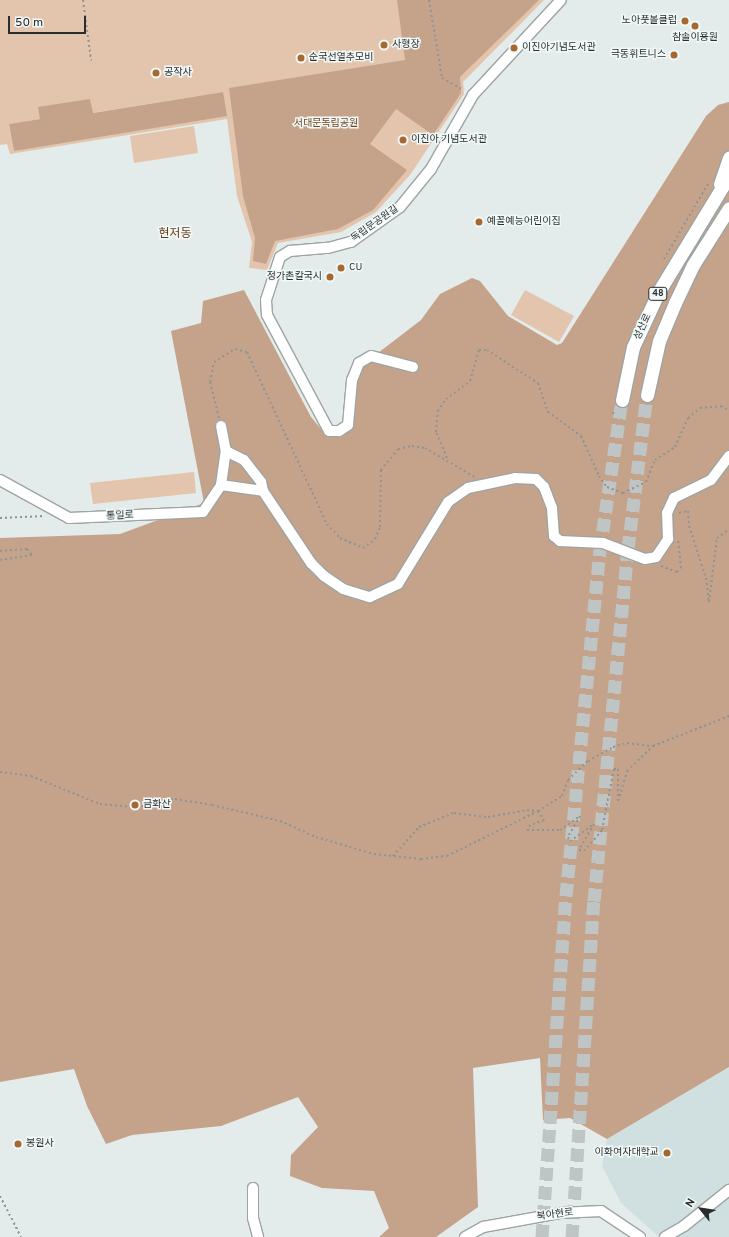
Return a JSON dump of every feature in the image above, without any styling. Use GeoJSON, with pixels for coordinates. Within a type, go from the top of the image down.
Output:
{"type":"FeatureCollection","features":[{"type":"Feature","properties":{"kind":"main road"},"geometry":{"type":"LineString","coordinates":[[715,198],[729,158]]}},
{"type":"Feature","properties":{"kind":"main road","name":"48"},"geometry":{"type":"LineString","coordinates":[[715,198],[729,176]]}},
{"type":"Feature","properties":{"kind":"main road","name":"성산로"},"geometry":{"type":"LineString","coordinates":[[622,400],[633,347],[659,291],[715,198]]}},
{"type":"Feature","properties":{"kind":"main road","name":"48"},"geometry":{"type":"LineString","coordinates":[[720,219],[729,202]]}},
{"type":"Feature","properties":{"kind":"main road","name":"성산로"},"geometry":{"type":"LineString","coordinates":[[647,395],[659,341],[672,310],[720,219],[729,208]]}},
{"type":"Feature","properties":{"kind":"street","name":"독립문공원길"},"geometry":{"type":"LineString","coordinates":[[413,367],[371,356],[359,363],[352,380],[348,425],[339,432],[329,431],[267,315],[266,300],[280,257],[290,251],[328,248],[351,242],[400,207],[431,169],[473,95],[561,0]]}},
{"type":"Feature","properties":{"kind":"street"},"geometry":{"type":"LineString","coordinates":[[221,426],[226,450],[220,485],[263,491]]}},
{"type":"Feature","properties":{"kind":"street"},"geometry":{"type":"LineString","coordinates":[[226,450],[244,460],[261,482],[263,491],[298,545],[324,576],[343,589],[370,597],[398,584],[448,502],[468,488],[515,478],[536,479],[549,494],[554,536],[565,541],[603,543],[645,559],[661,553],[668,539],[667,513],[674,498],[710,480],[729,456]]}},
{"type":"Feature","properties":{"kind":"street","name":"통일로"},"geometry":{"type":"LineString","coordinates":[[0,480],[69,518],[203,512],[220,485]]}},
{"type":"Feature","properties":{"kind":"street"},"geometry":{"type":"LineString","coordinates":[[253,1188],[253,1218],[258,1237]]}},
{"type":"Feature","properties":{"kind":"street"},"geometry":{"type":"LineString","coordinates":[[665,1237],[684,1226],[729,1190]]}},
{"type":"Feature","properties":{"kind":"street","name":"북아현로"},"geometry":{"type":"LineString","coordinates":[[465,1237],[483,1227],[601,1211],[640,1237]]}},
{"type":"Feature","properties":{"kind":"path"},"geometry":{"type":"LineString","coordinates":[[83,0],[90,60]]}},
{"type":"Feature","properties":{"kind":"path"},"geometry":{"type":"LineString","coordinates":[[429,0],[442,78],[473,95]]}},
{"type":"Feature","properties":{"kind":"path"},"geometry":{"type":"LineString","coordinates":[[221,426],[210,382],[214,362],[236,349],[247,352],[254,364],[328,524],[340,538],[363,548],[375,539],[380,527],[381,470],[391,455],[412,446],[447,459],[486,484]]}},
{"type":"Feature","properties":{"kind":"path"},"geometry":{"type":"LineString","coordinates":[[447,459],[436,432],[438,411],[446,399],[470,381],[480,350],[488,350],[538,383],[548,412],[581,436],[599,476],[607,487],[622,493],[646,482],[655,460],[676,446],[688,418],[700,408],[721,406],[729,411]]}},
{"type":"Feature","properties":{"kind":"path"},"geometry":{"type":"LineString","coordinates":[[676,515],[688,511],[689,526],[706,578],[709,602],[717,538],[729,529]]}},
{"type":"Feature","properties":{"kind":"path"},"geometry":{"type":"LineString","coordinates":[[0,518],[48,516],[56,512]]}},
{"type":"Feature","properties":{"kind":"path"},"geometry":{"type":"LineString","coordinates":[[645,559],[677,572],[682,564],[677,533]]}},
{"type":"Feature","properties":{"kind":"path"},"geometry":{"type":"LineString","coordinates":[[0,551],[27,549],[32,555],[0,560]]}},
{"type":"Feature","properties":{"kind":"path"},"geometry":{"type":"LineString","coordinates":[[538,811],[544,820],[530,825],[527,830],[560,830],[580,816],[568,837],[570,841],[594,824],[579,850],[584,851],[602,830],[614,769],[618,770],[618,801],[627,771],[653,746],[729,716]]}},
{"type":"Feature","properties":{"kind":"path"},"geometry":{"type":"LineString","coordinates":[[0,772],[31,776],[100,804],[137,807],[175,799],[212,805],[280,821],[353,849],[393,856],[447,856],[538,811],[562,796],[568,780],[588,761],[627,744],[653,746]]}},
{"type":"Feature","properties":{"kind":"path"},"geometry":{"type":"LineString","coordinates":[[393,856],[419,828],[454,813],[488,816],[538,811]]}},
{"type":"Feature","properties":{"kind":"path"},"geometry":{"type":"LineString","coordinates":[[0,1196],[21,1237]]}},
{"type":"Feature","properties":{"kind":"shaded area","name":"이화여자대학교"},"geometry":{"type":"Polygon","coordinates":[[[729,1067],[729,1237],[659,1237],[621,1203],[602,1166],[607,1139],[729,1067]]]}},
{"type":"Feature","properties":{"kind":"green space","name":"서대문독립공원"},"geometry":{"type":"Polygon","coordinates":[[[0,0],[544,0],[463,82],[464,94],[410,175],[376,212],[341,232],[278,243],[267,270],[249,268],[252,242],[237,196],[227,119],[10,154],[7,144],[0,145],[0,0]],[[223,92],[92,113],[90,99],[40,119],[9,124],[14,151],[223,92]]]}},
{"type":"Feature","properties":{"kind":"green space"},"geometry":{"type":"Polygon","coordinates":[[[397,0],[539,0],[460,77],[461,93],[433,135],[396,109],[370,144],[407,170],[373,210],[338,229],[275,241],[266,264],[253,261],[255,238],[243,196],[229,88],[405,60],[397,0]]]}},
{"type":"Feature","properties":{"kind":"green space"},"geometry":{"type":"Polygon","coordinates":[[[223,92],[227,116],[14,151],[9,124],[40,119],[38,107],[90,99],[93,113],[223,92]]]}},
{"type":"Feature","properties":{"kind":"green space"},"geometry":{"type":"Polygon","coordinates":[[[729,102],[729,1067],[607,1139],[570,1118],[543,1120],[540,1058],[473,1068],[478,1207],[436,1237],[379,1237],[389,1228],[374,1191],[322,1188],[290,1176],[291,1155],[318,1127],[298,1097],[221,1126],[132,1135],[106,1144],[87,1106],[74,1069],[0,1082],[0,538],[120,534],[204,503],[171,331],[201,323],[203,301],[244,290],[311,417],[327,436],[337,437],[352,426],[355,380],[361,366],[421,320],[440,294],[472,278],[480,281],[508,316],[557,345],[562,343],[706,116],[718,105],[729,102]]]}},
{"type":"Feature","properties":{"kind":"green space"},"geometry":{"type":"Polygon","coordinates":[[[194,126],[198,153],[134,163],[130,136],[194,126]]]}},
{"type":"Feature","properties":{"kind":"green space"},"geometry":{"type":"Polygon","coordinates":[[[525,290],[574,316],[559,342],[511,315],[525,290]]]}},
{"type":"Feature","properties":{"kind":"green space"},"geometry":{"type":"Polygon","coordinates":[[[194,472],[196,493],[93,504],[90,483],[194,472]]]}},
{"type":"Feature","properties":{"kind":"tunnel"},"geometry":{"type":"LineString","coordinates":[[572,1237],[594,901],[628,549],[647,395]]}},
{"type":"Feature","properties":{"kind":"tunnel"},"geometry":{"type":"LineString","coordinates":[[542,1237],[566,896],[600,550],[622,400]]}},
{"type":"Feature","properties":{"kind":"place","name":"노아풋볼클럽"},"geometry":{"type":"Point","coordinates":[685,21]}},
{"type":"Feature","properties":{"kind":"place","name":"참솔이용원"},"geometry":{"type":"Point","coordinates":[695,26]}},
{"type":"Feature","properties":{"kind":"place","name":"사형장"},"geometry":{"type":"Point","coordinates":[384,45]}},
{"type":"Feature","properties":{"kind":"place","name":"이진아기념도서관"},"geometry":{"type":"Point","coordinates":[514,48]}},
{"type":"Feature","properties":{"kind":"place","name":"극동휘트니스"},"geometry":{"type":"Point","coordinates":[674,55]}},
{"type":"Feature","properties":{"kind":"place","name":"순국선열추모비"},"geometry":{"type":"Point","coordinates":[301,58]}},
{"type":"Feature","properties":{"kind":"place","name":"공작사"},"geometry":{"type":"Point","coordinates":[156,73]}},
{"type":"Feature","properties":{"kind":"place","name":"이진아 기념도서관"},"geometry":{"type":"Point","coordinates":[403,140]}},
{"type":"Feature","properties":{"kind":"place","name":"예꼴예능어린이집"},"geometry":{"type":"Point","coordinates":[479,222]}},
{"type":"Feature","properties":{"kind":"place","name":"CU"},"geometry":{"type":"Point","coordinates":[341,268]}},
{"type":"Feature","properties":{"kind":"place","name":"정가촌칼국시"},"geometry":{"type":"Point","coordinates":[330,277]}},
{"type":"Feature","properties":{"kind":"place","name":"금화산"},"geometry":{"type":"Point","coordinates":[135,805]}},
{"type":"Feature","properties":{"kind":"place","name":"봉원사"},"geometry":{"type":"Point","coordinates":[18,1144]}},
{"type":"Feature","properties":{"kind":"place","name":"이화여자대학교"},"geometry":{"type":"Point","coordinates":[667,1153]}},
{"type":"Feature","properties":{"kind":"district","name":"현저동"},"geometry":{"type":"Point","coordinates":[175,235]}}]}
